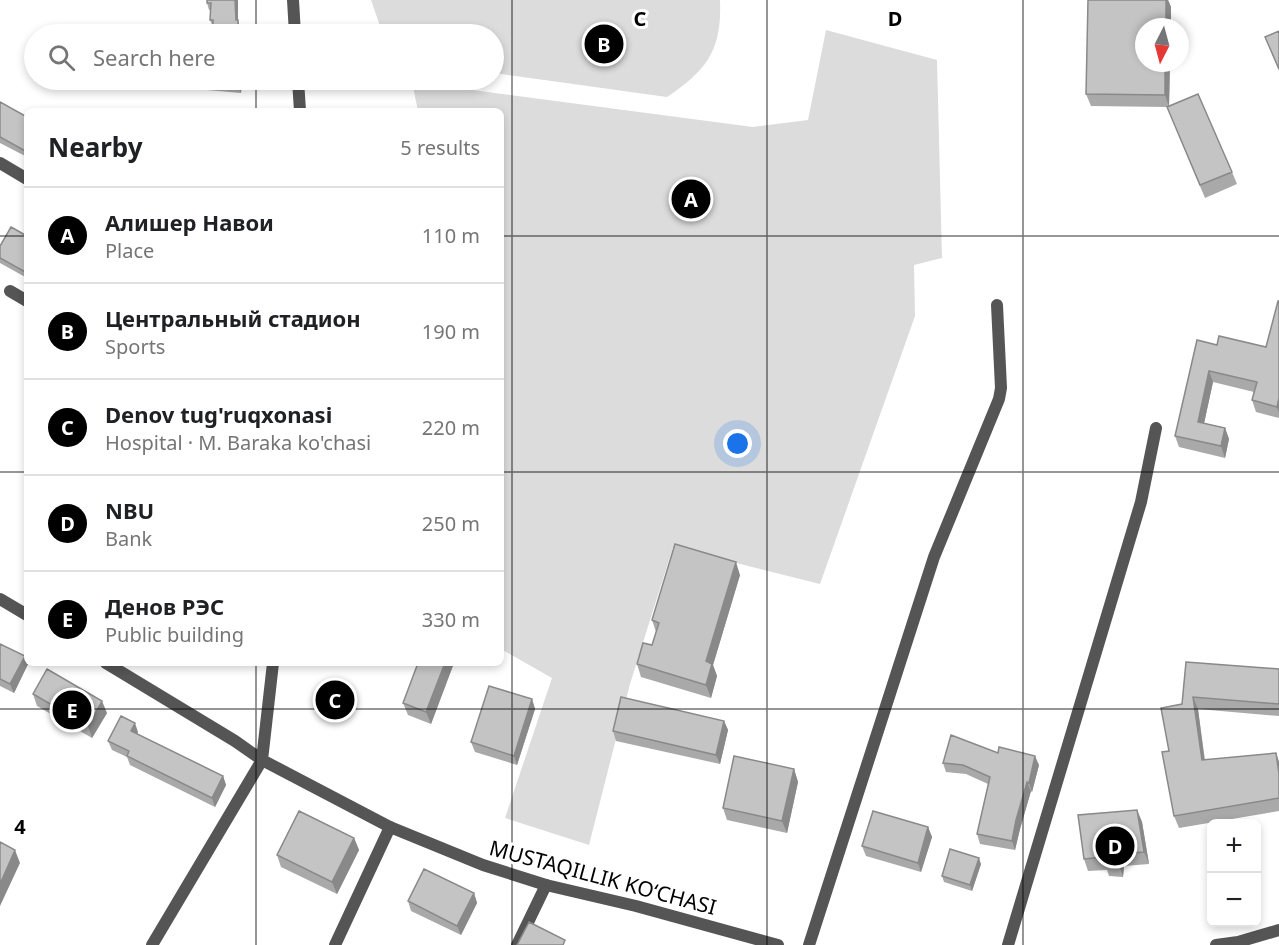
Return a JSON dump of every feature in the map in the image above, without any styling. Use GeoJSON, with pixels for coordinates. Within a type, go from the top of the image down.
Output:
{"type":"FeatureCollection","features":[{"type":"Feature","properties":{"kind":"street"},"geometry":{"type":"LineString","coordinates":[[293,0],[294,24]]}},
{"type":"Feature","properties":{"kind":"street"},"geometry":{"type":"LineString","coordinates":[[299,90],[300,108]]}},
{"type":"Feature","properties":{"kind":"street"},"geometry":{"type":"LineString","coordinates":[[0,163],[24,177]]}},
{"type":"Feature","properties":{"kind":"street"},"geometry":{"type":"LineString","coordinates":[[10,291],[24,299]]}},
{"type":"Feature","properties":{"kind":"street"},"geometry":{"type":"LineString","coordinates":[[809,945],[934,557],[999,399],[1001,388],[997,305]]}},
{"type":"Feature","properties":{"kind":"street"},"geometry":{"type":"LineString","coordinates":[[1008,945],[1141,502],[1156,428]]}},
{"type":"Feature","properties":{"kind":"street"},"geometry":{"type":"LineString","coordinates":[[0,599],[24,613]]}},
{"type":"Feature","properties":{"kind":"street","name":"MUSTAQILLIK KO‘CHASI"},"geometry":{"type":"LineString","coordinates":[[111,666],[235,741],[262,760],[390,826],[483,865],[546,885],[636,906],[778,945]]}},
{"type":"Feature","properties":{"kind":"street"},"geometry":{"type":"LineString","coordinates":[[152,945],[262,760],[273,666]]}},
{"type":"Feature","properties":{"kind":"street"},"geometry":{"type":"LineString","coordinates":[[335,945],[390,826]]}},
{"type":"Feature","properties":{"kind":"street"},"geometry":{"type":"LineString","coordinates":[[517,945],[546,885]]}},
{"type":"Feature","properties":{"kind":"street"},"geometry":{"type":"LineString","coordinates":[[1216,945],[1238,942],[1279,930]]}},
{"type":"Feature","properties":{"kind":"shaded area"},"geometry":{"type":"Polygon","coordinates":[[[371,0],[720,0],[718,32],[715,46],[709,57],[702,68],[667,97],[504,74],[504,24],[379,24],[371,0]]]}},
{"type":"Feature","properties":{"kind":"shaded area"},"geometry":{"type":"Polygon","coordinates":[[[826,30],[937,60],[942,258],[914,265],[915,316],[820,584],[673,547],[630,684],[589,845],[505,818],[552,678],[504,651],[504,108],[417,108],[414,90],[473,90],[753,127],[808,120],[826,30]]]}},
{"type":"Feature","properties":{"kind":"building"},"geometry":{"type":"Polygon","coordinates":[[[207,0],[235,0],[238,24],[213,24],[213,20],[210,20],[211,3],[207,3],[207,0]]]}},
{"type":"Feature","properties":{"kind":"building"},"geometry":{"type":"Polygon","coordinates":[[[1088,0],[1166,0],[1166,18],[1135,18],[1135,72],[1165,72],[1165,95],[1086,94],[1088,0]]]}},
{"type":"Feature","properties":{"kind":"building"},"geometry":{"type":"Polygon","coordinates":[[[1279,31],[1279,69],[1265,37],[1279,31]]]}},
{"type":"Feature","properties":{"kind":"building"},"geometry":{"type":"Polygon","coordinates":[[[1198,94],[1232,172],[1200,185],[1167,107],[1198,94]]]}},
{"type":"Feature","properties":{"kind":"building"},"geometry":{"type":"Polygon","coordinates":[[[0,102],[24,115],[24,150],[0,137],[0,102]]]}},
{"type":"Feature","properties":{"kind":"building"},"geometry":{"type":"Polygon","coordinates":[[[11,227],[24,234],[24,271],[0,258],[0,246],[11,227]]]}},
{"type":"Feature","properties":{"kind":"building"},"geometry":{"type":"Polygon","coordinates":[[[1278,301],[1279,398],[1277,407],[1252,400],[1257,382],[1209,371],[1198,422],[1225,428],[1221,446],[1175,436],[1197,340],[1217,345],[1219,336],[1266,347],[1278,301]]]}},
{"type":"Feature","properties":{"kind":"building"},"geometry":{"type":"Polygon","coordinates":[[[675,544],[736,562],[706,661],[712,664],[706,685],[637,664],[643,643],[652,645],[659,623],[652,620],[675,544]]]}},
{"type":"Feature","properties":{"kind":"building"},"geometry":{"type":"Polygon","coordinates":[[[0,644],[24,656],[24,658],[10,684],[0,679],[0,644]]]}},
{"type":"Feature","properties":{"kind":"building"},"geometry":{"type":"Polygon","coordinates":[[[1186,662],[1279,669],[1279,704],[1193,697],[1202,760],[1276,753],[1279,798],[1174,816],[1162,752],[1169,751],[1161,708],[1182,704],[1186,662]]]}},
{"type":"Feature","properties":{"kind":"building"},"geometry":{"type":"Polygon","coordinates":[[[417,666],[444,666],[426,712],[403,703],[417,666]]]}},
{"type":"Feature","properties":{"kind":"building"},"geometry":{"type":"Polygon","coordinates":[[[47,669],[102,701],[88,726],[33,694],[47,669]]]}},
{"type":"Feature","properties":{"kind":"building"},"geometry":{"type":"Polygon","coordinates":[[[489,686],[532,699],[514,756],[471,742],[489,686]]]}},
{"type":"Feature","properties":{"kind":"building"},"geometry":{"type":"Polygon","coordinates":[[[621,697],[724,721],[716,755],[613,731],[621,697]]]}},
{"type":"Feature","properties":{"kind":"building"},"geometry":{"type":"Polygon","coordinates":[[[121,716],[135,723],[131,731],[223,776],[212,798],[127,756],[129,751],[108,741],[121,716]]]}},
{"type":"Feature","properties":{"kind":"building"},"geometry":{"type":"Polygon","coordinates":[[[951,735],[998,753],[999,747],[1035,756],[1012,841],[977,834],[990,777],[963,765],[943,763],[951,735]]]}},
{"type":"Feature","properties":{"kind":"building"},"geometry":{"type":"Polygon","coordinates":[[[734,756],[794,769],[782,821],[723,808],[734,756]]]}},
{"type":"Feature","properties":{"kind":"building"},"geometry":{"type":"Polygon","coordinates":[[[1137,810],[1144,852],[1120,854],[1119,864],[1105,864],[1104,857],[1084,859],[1078,815],[1137,810]]]}},
{"type":"Feature","properties":{"kind":"building"},"geometry":{"type":"Polygon","coordinates":[[[299,811],[354,838],[332,882],[277,855],[299,811]]]}},
{"type":"Feature","properties":{"kind":"building"},"geometry":{"type":"Polygon","coordinates":[[[873,811],[928,827],[918,863],[862,846],[873,811]]]}},
{"type":"Feature","properties":{"kind":"building"},"geometry":{"type":"Polygon","coordinates":[[[0,842],[15,850],[0,884],[0,842]]]}},
{"type":"Feature","properties":{"kind":"building"},"geometry":{"type":"Polygon","coordinates":[[[950,849],[979,858],[970,885],[942,876],[950,849]]]}},
{"type":"Feature","properties":{"kind":"building"},"geometry":{"type":"Polygon","coordinates":[[[424,869],[474,893],[457,926],[408,901],[424,869]]]}},
{"type":"Feature","properties":{"kind":"building"},"geometry":{"type":"Polygon","coordinates":[[[529,922],[565,940],[563,945],[517,945],[529,922]]]}},
{"type":"Feature","properties":{"kind":"place","name":"Центральный стадион"},"geometry":{"type":"Point","coordinates":[604,44]}},
{"type":"Feature","properties":{"kind":"place","name":"Алишер Навои"},"geometry":{"type":"Point","coordinates":[691,199]}},
{"type":"Feature","properties":{"kind":"place","name":"Denov tug'ruqxonasi"},"geometry":{"type":"Point","coordinates":[335,700]}},
{"type":"Feature","properties":{"kind":"place","name":"Денов РЭС"},"geometry":{"type":"Point","coordinates":[72,710]}},
{"type":"Feature","properties":{"kind":"place","name":"NBU"},"geometry":{"type":"Point","coordinates":[1115,846]}}]}
